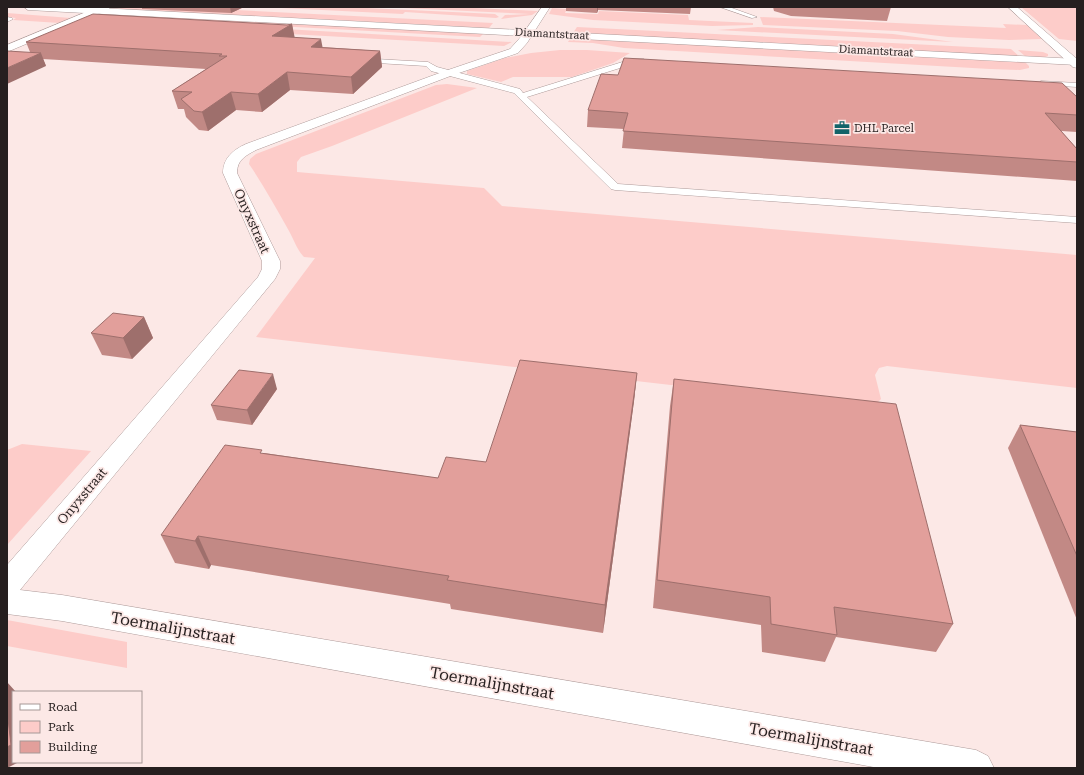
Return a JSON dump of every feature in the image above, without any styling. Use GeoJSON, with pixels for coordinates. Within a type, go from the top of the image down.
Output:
{"type":"FeatureCollection","features":[{"type":"Feature","properties":{"kind":"street","name":"Diamantstraat"},"geometry":{"type":"LineString","coordinates":[[28,7],[102,9],[1076,63]]}},
{"type":"Feature","properties":{"kind":"street","name":"Onyxstraat"},"geometry":{"type":"LineString","coordinates":[[7,584],[266,279],[271,269],[271,262],[230,173],[232,160],[237,154],[251,147],[449,73],[514,51],[528,33],[532,21],[546,7]]}},
{"type":"Feature","properties":{"kind":"street"},"geometry":{"type":"LineString","coordinates":[[1012,7],[1057,48],[1076,63]]}},
{"type":"Feature","properties":{"kind":"street"},"geometry":{"type":"LineString","coordinates":[[7,49],[102,9]]}},
{"type":"Feature","properties":{"kind":"street","name":"Diamantstraat"},"geometry":{"type":"LineString","coordinates":[[532,21],[552,22]]}},
{"type":"Feature","properties":{"kind":"street"},"geometry":{"type":"LineString","coordinates":[[1042,47],[1077,49]]}},
{"type":"Feature","properties":{"kind":"street","name":"Toermalijnstraat"},"geometry":{"type":"LineString","coordinates":[[7,601],[62,608],[913,762],[976,768]]}},
{"type":"Feature","properties":{"kind":"lane"},"geometry":{"type":"LineString","coordinates":[[723,7],[754,17]]}},
{"type":"Feature","properties":{"kind":"lane"},"geometry":{"type":"LineString","coordinates":[[66,24],[82,25]]}},
{"type":"Feature","properties":{"kind":"lane"},"geometry":{"type":"LineString","coordinates":[[351,60],[428,64],[434,69],[517,91],[615,187],[1077,220]]}},
{"type":"Feature","properties":{"kind":"lane"},"geometry":{"type":"LineString","coordinates":[[521,96],[635,61],[651,62]]}},
{"type":"Feature","properties":{"kind":"lane"},"geometry":{"type":"LineString","coordinates":[[1032,83],[1077,85]]}},
{"type":"Feature","properties":{"kind":"green space"},"geometry":{"type":"Polygon","coordinates":[[[124,7],[176,7],[493,23],[489,28],[119,9],[124,7]]]}},
{"type":"Feature","properties":{"kind":"green space"},"geometry":{"type":"Polygon","coordinates":[[[261,7],[346,7],[495,14],[499,17],[496,18],[405,12],[403,14],[261,7]]]}},
{"type":"Feature","properties":{"kind":"green space"},"geometry":{"type":"Polygon","coordinates":[[[382,7],[455,7],[538,11],[532,15],[501,19],[505,15],[530,14],[382,7]]]}},
{"type":"Feature","properties":{"kind":"green space"},"geometry":{"type":"Polygon","coordinates":[[[1021,7],[1077,7],[1077,41],[1059,39],[1021,7]]]}},
{"type":"Feature","properties":{"kind":"green space"},"geometry":{"type":"Polygon","coordinates":[[[552,8],[567,9],[565,13],[598,14],[599,11],[688,15],[689,20],[753,23],[753,25],[712,26],[593,20],[549,14],[552,8]]]}},
{"type":"Feature","properties":{"kind":"green space"},"geometry":{"type":"Polygon","coordinates":[[[7,13],[71,18],[60,23],[13,20],[16,18],[7,17],[7,13]]]}},
{"type":"Feature","properties":{"kind":"green space"},"geometry":{"type":"Polygon","coordinates":[[[112,13],[484,33],[480,37],[96,16],[112,13]]]}},
{"type":"Feature","properties":{"kind":"green space"},"geometry":{"type":"Polygon","coordinates":[[[760,17],[1006,28],[1003,24],[1027,25],[1042,39],[1009,40],[948,37],[897,31],[763,25],[760,17]]]}},
{"type":"Feature","properties":{"kind":"green space"},"geometry":{"type":"Polygon","coordinates":[[[89,18],[512,42],[504,46],[79,22],[89,18]]]}},
{"type":"Feature","properties":{"kind":"green space"},"geometry":{"type":"Polygon","coordinates":[[[577,27],[1011,49],[1020,57],[573,33],[577,27]]]}},
{"type":"Feature","properties":{"kind":"green space"},"geometry":{"type":"Polygon","coordinates":[[[758,27],[893,34],[953,42],[717,30],[758,27]]]}},
{"type":"Feature","properties":{"kind":"green space"},"geometry":{"type":"Polygon","coordinates":[[[571,37],[1024,61],[1029,68],[1020,70],[990,69],[624,48],[593,43],[568,42],[571,37]]]}},
{"type":"Feature","properties":{"kind":"green space"},"geometry":{"type":"Polygon","coordinates":[[[560,50],[630,53],[613,63],[572,77],[513,77],[501,82],[467,74],[467,71],[505,58],[531,53],[560,50]]]}},
{"type":"Feature","properties":{"kind":"green space"},"geometry":{"type":"Polygon","coordinates":[[[1018,50],[1043,52],[1048,54],[1048,56],[1043,58],[1026,57],[1018,50]]]}},
{"type":"Feature","properties":{"kind":"green space"},"geometry":{"type":"Polygon","coordinates":[[[447,84],[477,88],[301,157],[297,162],[297,172],[484,188],[502,206],[1077,255],[1077,388],[887,366],[879,368],[875,375],[881,399],[876,404],[860,407],[256,337],[315,258],[304,257],[299,251],[275,205],[249,164],[250,159],[256,154],[436,85],[447,84]]]}},
{"type":"Feature","properties":{"kind":"green space"},"geometry":{"type":"Polygon","coordinates":[[[22,444],[91,451],[7,545],[7,450],[22,444]]]}},
{"type":"Feature","properties":{"kind":"green space"},"geometry":{"type":"Polygon","coordinates":[[[7,620],[127,642],[127,668],[7,646],[7,620]]]}},
{"type":"Feature","properties":{"kind":"building"},"geometry":{"type":"Polygon","coordinates":[[[93,14],[287,25],[292,24],[272,36],[321,39],[311,47],[380,51],[351,77],[287,72],[258,94],[231,92],[202,112],[194,111],[181,99],[192,92],[172,91],[227,56],[219,56],[222,54],[26,42],[93,14]]]}},
{"type":"Feature","properties":{"kind":"building"},"geometry":{"type":"Polygon","coordinates":[[[7,51],[41,53],[7,68],[7,51]]]}},
{"type":"Feature","properties":{"kind":"building","name":"DHL Parcel"},"geometry":{"type":"Polygon","coordinates":[[[624,58],[1062,83],[1077,97],[1077,115],[1045,113],[1077,149],[1077,162],[623,131],[628,113],[588,110],[601,74],[618,75],[624,58]]]}},
{"type":"Feature","properties":{"kind":"building"},"geometry":{"type":"Polygon","coordinates":[[[113,313],[144,317],[123,338],[91,333],[113,313]]]}},
{"type":"Feature","properties":{"kind":"building"},"geometry":{"type":"Polygon","coordinates":[[[520,360],[637,373],[605,605],[447,580],[449,576],[198,536],[195,541],[161,535],[225,445],[262,450],[260,453],[438,478],[446,457],[486,462],[520,360]]]}},
{"type":"Feature","properties":{"kind":"building"},"geometry":{"type":"Polygon","coordinates":[[[239,370],[273,374],[247,410],[211,405],[239,370]]]}},
{"type":"Feature","properties":{"kind":"building"},"geometry":{"type":"Polygon","coordinates":[[[674,379],[896,404],[953,624],[834,607],[837,635],[771,624],[770,597],[657,580],[674,379]]]}},
{"type":"Feature","properties":{"kind":"building"},"geometry":{"type":"Polygon","coordinates":[[[1020,425],[1077,432],[1077,556],[1020,425]]]}},
{"type":"Feature","properties":{"kind":"building"},"geometry":{"type":"Polygon","coordinates":[[[7,710],[11,745],[7,747],[7,710]]]}},
{"type":"Feature","properties":{"kind":"place","name":"DHL Parcel"},"geometry":{"type":"Point","coordinates":[842,128]}}]}
